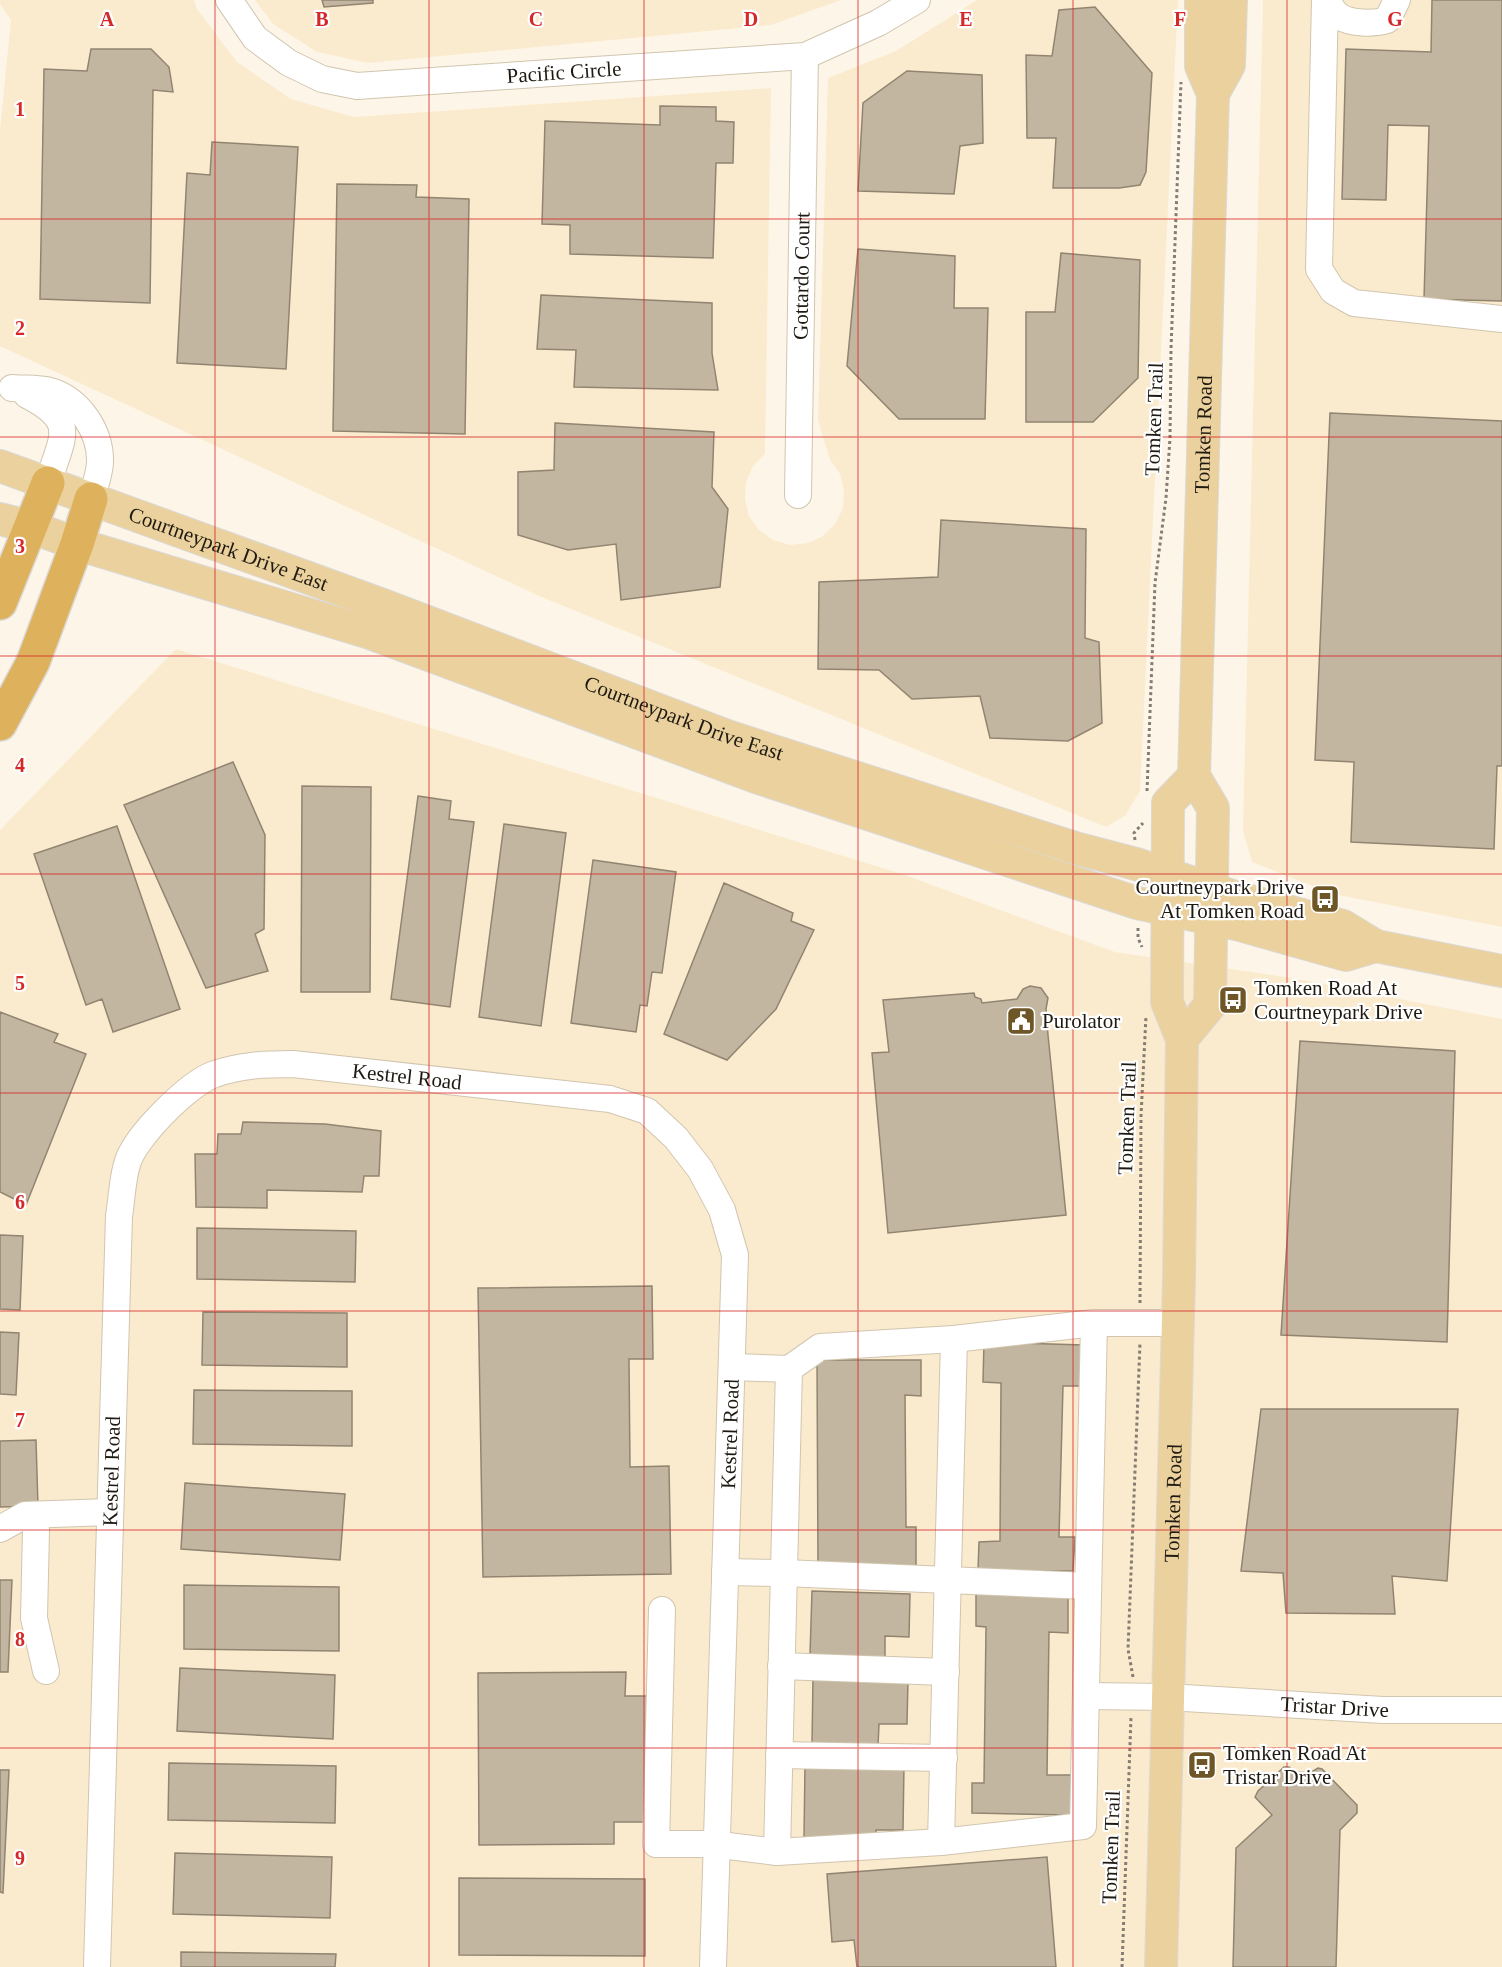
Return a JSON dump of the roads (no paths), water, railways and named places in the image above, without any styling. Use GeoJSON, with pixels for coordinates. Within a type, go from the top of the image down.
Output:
{"type":"FeatureCollection","features":[{"type":"Feature","properties":{"kind":"highway"},"geometry":{"type":"LineString","coordinates":[[0,603],[15,523],[48,483]]}},
{"type":"Feature","properties":{"kind":"highway"},"geometry":{"type":"LineString","coordinates":[[0,724],[33,662],[91,499]]}},
{"type":"Feature","properties":{"kind":"main road","name":"Tomken Road"},"geometry":{"type":"LineString","coordinates":[[1161,1967],[1182,1040],[1167,1002],[1168,803],[1194,776],[1213,94],[1201,66],[1202,0]]}},
{"type":"Feature","properties":{"kind":"main road","name":"Tomken Road"},"geometry":{"type":"LineString","coordinates":[[1213,94],[1229,65],[1231,0]]}},
{"type":"Feature","properties":{"kind":"main road","name":"Courtneypark Drive East"},"geometry":{"type":"LineString","coordinates":[[0,466],[383,605],[727,736],[1075,848],[1168,875],[1212,904]]}},
{"type":"Feature","properties":{"kind":"main road","name":"Courtneypark Drive East"},"geometry":{"type":"LineString","coordinates":[[15,523],[76,544],[370,633],[756,777],[1137,903],[1168,910],[1212,904],[1343,926],[1376,946],[1502,971]]}},
{"type":"Feature","properties":{"kind":"main road"},"geometry":{"type":"LineString","coordinates":[[1182,1040],[1210,1005],[1213,808],[1194,776]]}},
{"type":"Feature","properties":{"kind":"street","name":"Pacific Circle"},"geometry":{"type":"LineString","coordinates":[[229,0],[255,38],[289,63],[322,79],[357,86],[805,56],[878,23],[917,0]]}},
{"type":"Feature","properties":{"kind":"street"},"geometry":{"type":"LineString","coordinates":[[1326,0],[1338,16],[1346,20],[1378,23],[1388,20],[1397,0]]}},
{"type":"Feature","properties":{"kind":"street"},"geometry":{"type":"LineString","coordinates":[[1326,0],[1319,269],[1332,291],[1354,303],[1502,319]]}},
{"type":"Feature","properties":{"kind":"street","name":"Gottardo Court"},"geometry":{"type":"LineString","coordinates":[[798,495],[805,56]]}},
{"type":"Feature","properties":{"kind":"street"},"geometry":{"type":"LineString","coordinates":[[6,385],[57,414],[63,427],[59,451],[48,483]]}},
{"type":"Feature","properties":{"kind":"street"},"geometry":{"type":"LineString","coordinates":[[6,385],[49,390],[69,400],[85,416],[94,431],[100,462],[97,482],[91,499]]}},
{"type":"Feature","properties":{"kind":"street","name":"Kestrel Road"},"geometry":{"type":"LineString","coordinates":[[97,1967],[119,1216],[128,1161],[152,1124],[182,1096],[213,1074],[250,1064],[293,1064],[610,1099],[647,1111],[676,1138],[700,1169],[722,1210],[735,1255],[713,1967]]}},
{"type":"Feature","properties":{"kind":"street"},"geometry":{"type":"LineString","coordinates":[[732,1367],[789,1370],[820,1347],[954,1339],[1094,1323],[1177,1323]]}},
{"type":"Feature","properties":{"kind":"street"},"geometry":{"type":"LineString","coordinates":[[662,1610],[656,1844],[712,1844],[777,1852],[941,1842],[1083,1826],[1094,1323]]}},
{"type":"Feature","properties":{"kind":"street"},"geometry":{"type":"LineString","coordinates":[[941,1842],[954,1339]]}},
{"type":"Feature","properties":{"kind":"street"},"geometry":{"type":"LineString","coordinates":[[777,1852],[789,1370]]}},
{"type":"Feature","properties":{"kind":"street"},"geometry":{"type":"LineString","coordinates":[[0,1529],[26,1515],[109,1512]]}},
{"type":"Feature","properties":{"kind":"street"},"geometry":{"type":"LineString","coordinates":[[36,1530],[34,1618],[46,1671]]}},
{"type":"Feature","properties":{"kind":"street"},"geometry":{"type":"LineString","coordinates":[[725,1572],[1088,1586]]}},
{"type":"Feature","properties":{"kind":"street"},"geometry":{"type":"LineString","coordinates":[[782,1666],[946,1672]]}},
{"type":"Feature","properties":{"kind":"street","name":"Tristar Drive"},"geometry":{"type":"LineString","coordinates":[[1086,1696],[1168,1696],[1383,1710],[1502,1710]]}},
{"type":"Feature","properties":{"kind":"street"},"geometry":{"type":"LineString","coordinates":[[779,1755],[944,1758]]}},
{"type":"Feature","properties":{"kind":"place","name":"Courtneypark Drive At Tomken Road"},"geometry":{"type":"Point","coordinates":[1325,899]}},
{"type":"Feature","properties":{"kind":"place","name":"Tomken Road At Courtneypark Drive"},"geometry":{"type":"Point","coordinates":[1233,1000]}},
{"type":"Feature","properties":{"kind":"place","name":"Purolator"},"geometry":{"type":"Point","coordinates":[1021,1021]}},
{"type":"Feature","properties":{"kind":"place","name":"Tomken Road At Tristar Drive"},"geometry":{"type":"Point","coordinates":[1202,1765]}}]}
